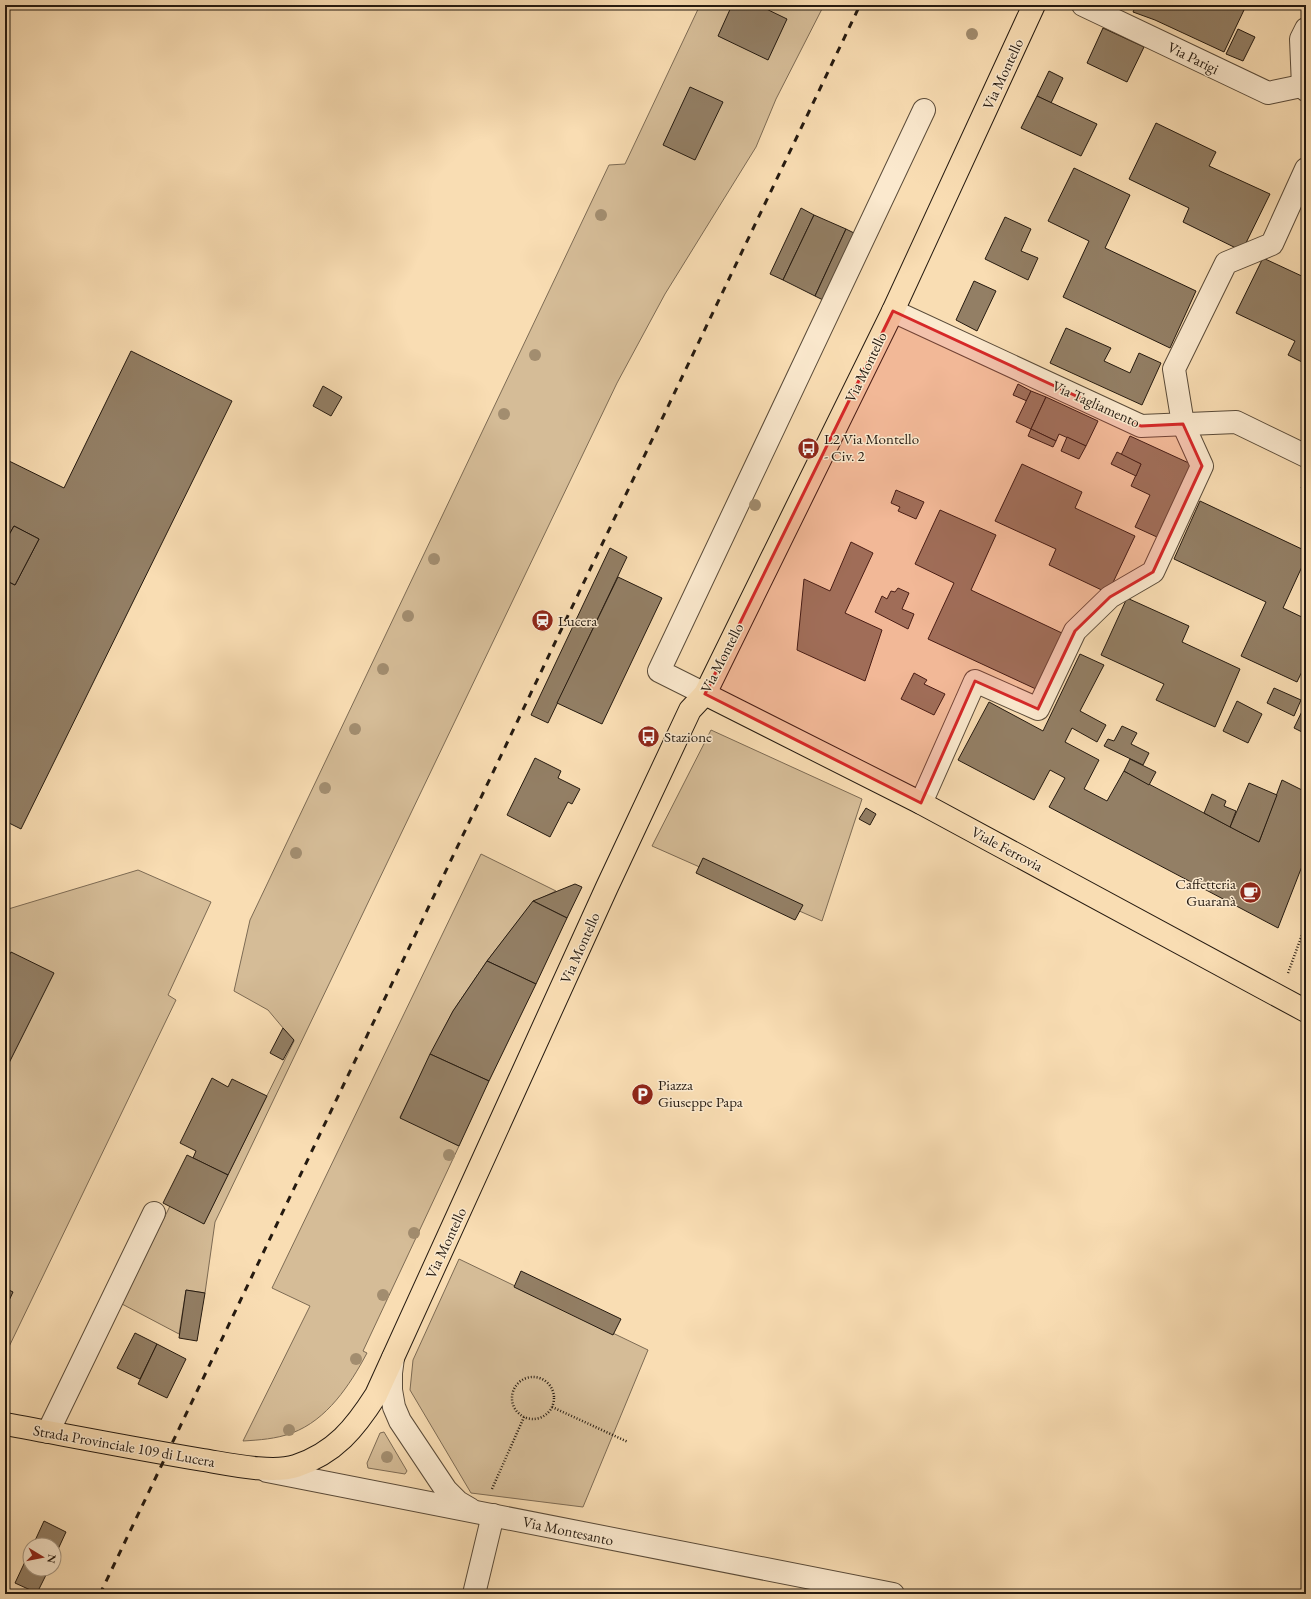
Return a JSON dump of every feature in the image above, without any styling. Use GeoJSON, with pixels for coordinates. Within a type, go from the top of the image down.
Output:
{"type":"FeatureCollection","features":[{"type":"Feature","properties":{"kind":"main road","name":"Via Montello"},"geometry":{"type":"LineString","coordinates":[[242,1466],[268,1468],[294,1466],[315,1459],[330,1450],[348,1435],[363,1416],[376,1395],[690,710],[705,694],[893,311],[1034,5]]}},
{"type":"Feature","properties":{"kind":"main road","name":"Viale Ferrovia"},"geometry":{"type":"LineString","coordinates":[[705,694],[921,803],[1306,1011]]}},
{"type":"Feature","properties":{"kind":"main road","name":"Strada Provinciale 109 di Lucera"},"geometry":{"type":"LineString","coordinates":[[5,1424],[167,1454],[242,1466]]}},
{"type":"Feature","properties":{"kind":"street","name":"Via Parigi"},"geometry":{"type":"LineString","coordinates":[[1083,5],[1268,94],[1305,87]]}},
{"type":"Feature","properties":{"kind":"street"},"geometry":{"type":"LineString","coordinates":[[1305,87],[1301,39],[1306,29]]}},
{"type":"Feature","properties":{"kind":"street"},"geometry":{"type":"LineString","coordinates":[[705,694],[659,671],[924,110]]}},
{"type":"Feature","properties":{"kind":"street"},"geometry":{"type":"LineString","coordinates":[[921,803],[975,681],[1038,709],[1075,631],[1110,596],[1153,572],[1202,466],[1183,424],[1174,369],[1226,263],[1272,244],[1306,169]]}},
{"type":"Feature","properties":{"kind":"street","name":"Via Tagliamento"},"geometry":{"type":"LineString","coordinates":[[893,311],[1141,426],[1236,422],[1306,456]]}},
{"type":"Feature","properties":{"kind":"street"},"geometry":{"type":"LineString","coordinates":[[48,1432],[154,1213]]}},
{"type":"Feature","properties":{"kind":"street","name":"Via Montello"},"geometry":{"type":"LineString","coordinates":[[394,1355],[391,1373],[391,1390],[394,1407],[400,1421],[446,1490],[458,1502],[483,1513]]}},
{"type":"Feature","properties":{"kind":"street","name":"Via Montesanto"},"geometry":{"type":"LineString","coordinates":[[242,1466],[483,1513],[842,1589],[893,1594]]}},
{"type":"Feature","properties":{"kind":"street"},"geometry":{"type":"LineString","coordinates":[[474,1594],[483,1513]]}},
{"type":"Feature","properties":{"kind":"path"},"geometry":{"type":"LineString","coordinates":[[1280,997],[1306,924]]}},
{"type":"Feature","properties":{"kind":"path"},"geometry":{"type":"LineString","coordinates":[[533,1377],[540,1378],[546,1381],[551,1387],[554,1400],[552,1407],[548,1412],[537,1418],[524,1417],[518,1413],[512,1401],[512,1393],[519,1381],[533,1377]]}},
{"type":"Feature","properties":{"kind":"path"},"geometry":{"type":"LineString","coordinates":[[552,1407],[628,1442]]}},
{"type":"Feature","properties":{"kind":"path"},"geometry":{"type":"LineString","coordinates":[[483,1513],[492,1486],[524,1417]]}},
{"type":"Feature","properties":{"kind":"highlighted area"},"geometry":{"type":"Polygon","coordinates":[[[893,311],[1141,426],[1183,424],[1202,466],[1153,572],[1110,597],[1075,631],[1038,709],[975,681],[921,803],[705,694],[893,311]]]}},
{"type":"Feature","properties":{"kind":"shaded area"},"geometry":{"type":"Polygon","coordinates":[[[700,5],[824,5],[776,99],[756,147],[665,294],[617,383],[215,1222],[205,1293],[186,1290],[179,1334],[122,1304],[170,1206],[204,1223],[294,1041],[268,1010],[234,991],[250,920],[609,165],[625,164],[700,5]]]}},
{"type":"Feature","properties":{"kind":"shaded area"},"geometry":{"type":"Polygon","coordinates":[[[711,730],[862,799],[822,921],[652,846],[711,730]]]}},
{"type":"Feature","properties":{"kind":"shaded area"},"geometry":{"type":"Polygon","coordinates":[[[481,854],[556,891],[533,902],[487,961],[453,1011],[400,1117],[459,1146],[363,1351],[367,1353],[345,1389],[327,1410],[305,1427],[280,1437],[243,1441],[310,1306],[272,1288],[481,854]]]}},
{"type":"Feature","properties":{"kind":"shaded area"},"geometry":{"type":"Polygon","coordinates":[[[138,870],[211,902],[168,995],[176,1000],[5,1355],[5,910],[138,870]]]}},
{"type":"Feature","properties":{"kind":"shaded area"},"geometry":{"type":"Polygon","coordinates":[[[459,1259],[648,1350],[583,1507],[471,1493],[410,1390],[413,1360],[459,1259]]]}},
{"type":"Feature","properties":{"kind":"shaded area"},"geometry":{"type":"Polygon","coordinates":[[[384,1432],[407,1471],[405,1474],[368,1468],[367,1463],[380,1433],[384,1432]]]}},
{"type":"Feature","properties":{"kind":"building"},"geometry":{"type":"Polygon","coordinates":[[[732,5],[758,5],[787,19],[768,60],[718,36],[732,5]]]}},
{"type":"Feature","properties":{"kind":"building"},"geometry":{"type":"Polygon","coordinates":[[[1136,5],[1234,5],[1244,10],[1224,52],[1155,20],[1133,12],[1136,5]]]}},
{"type":"Feature","properties":{"kind":"building"},"geometry":{"type":"Polygon","coordinates":[[[1103,28],[1144,47],[1127,82],[1087,63],[1103,28]]]}},
{"type":"Feature","properties":{"kind":"building"},"geometry":{"type":"Polygon","coordinates":[[[1238,29],[1255,37],[1243,61],[1226,54],[1238,29]]]}},
{"type":"Feature","properties":{"kind":"building"},"geometry":{"type":"Polygon","coordinates":[[[1049,71],[1063,78],[1051,103],[1037,96],[1049,71]]]}},
{"type":"Feature","properties":{"kind":"building"},"geometry":{"type":"Polygon","coordinates":[[[690,87],[723,102],[695,160],[663,145],[690,87]]]}},
{"type":"Feature","properties":{"kind":"building"},"geometry":{"type":"Polygon","coordinates":[[[1037,96],[1097,124],[1081,156],[1021,128],[1037,96]]]}},
{"type":"Feature","properties":{"kind":"building"},"geometry":{"type":"Polygon","coordinates":[[[1156,123],[1216,152],[1209,166],[1270,194],[1242,251],[1183,222],[1189,208],[1129,179],[1156,123]]]}},
{"type":"Feature","properties":{"kind":"building"},"geometry":{"type":"Polygon","coordinates":[[[1074,168],[1130,195],[1105,248],[1196,291],[1170,348],[1063,297],[1089,241],[1048,221],[1074,168]]]}},
{"type":"Feature","properties":{"kind":"building"},"geometry":{"type":"Polygon","coordinates":[[[801,208],[814,215],[783,280],[770,274],[801,208]]]}},
{"type":"Feature","properties":{"kind":"building"},"geometry":{"type":"Polygon","coordinates":[[[814,215],[846,229],[815,296],[783,280],[814,215]]]}},
{"type":"Feature","properties":{"kind":"building"},"geometry":{"type":"Polygon","coordinates":[[[1005,217],[1031,229],[1021,251],[1038,258],[1028,280],[985,259],[1005,217]]]}},
{"type":"Feature","properties":{"kind":"building"},"geometry":{"type":"Polygon","coordinates":[[[846,229],[860,236],[829,303],[815,296],[846,229]]]}},
{"type":"Feature","properties":{"kind":"building"},"geometry":{"type":"Polygon","coordinates":[[[1263,258],[1306,278],[1306,364],[1288,355],[1295,341],[1236,313],[1263,258]]]}},
{"type":"Feature","properties":{"kind":"building"},"geometry":{"type":"Polygon","coordinates":[[[974,281],[996,291],[977,331],[956,320],[974,281]]]}},
{"type":"Feature","properties":{"kind":"building"},"geometry":{"type":"Polygon","coordinates":[[[1066,328],[1111,348],[1104,361],[1130,373],[1139,353],[1161,363],[1142,405],[1050,363],[1066,328]]]}},
{"type":"Feature","properties":{"kind":"building"},"geometry":{"type":"Polygon","coordinates":[[[131,351],[232,401],[21,829],[5,821],[5,580],[15,585],[39,539],[14,526],[5,542],[5,459],[64,488],[131,351]]]}},
{"type":"Feature","properties":{"kind":"building"},"geometry":{"type":"Polygon","coordinates":[[[1018,384],[1031,391],[1027,401],[1013,395],[1018,384]]]}},
{"type":"Feature","properties":{"kind":"building"},"geometry":{"type":"Polygon","coordinates":[[[323,386],[342,397],[331,416],[313,406],[323,386]]]}},
{"type":"Feature","properties":{"kind":"building"},"geometry":{"type":"Polygon","coordinates":[[[1031,391],[1046,397],[1031,429],[1016,422],[1031,391]]]}},
{"type":"Feature","properties":{"kind":"building"},"geometry":{"type":"Polygon","coordinates":[[[1046,397],[1098,421],[1086,446],[1059,434],[1056,441],[1031,429],[1046,397]]]}},
{"type":"Feature","properties":{"kind":"building"},"geometry":{"type":"Polygon","coordinates":[[[1031,429],[1056,441],[1053,447],[1028,436],[1031,429]]]}},
{"type":"Feature","properties":{"kind":"building"},"geometry":{"type":"Polygon","coordinates":[[[1130,436],[1191,464],[1157,537],[1135,527],[1150,495],[1131,486],[1141,464],[1121,455],[1130,436]]]}},
{"type":"Feature","properties":{"kind":"building"},"geometry":{"type":"Polygon","coordinates":[[[1067,437],[1086,446],[1079,459],[1061,451],[1067,437]]]}},
{"type":"Feature","properties":{"kind":"building"},"geometry":{"type":"Polygon","coordinates":[[[1117,452],[1141,464],[1136,476],[1111,464],[1117,452]]]}},
{"type":"Feature","properties":{"kind":"building"},"geometry":{"type":"Polygon","coordinates":[[[1022,464],[1082,492],[1075,508],[1135,536],[1108,593],[1049,565],[1056,549],[995,521],[1022,464]]]}},
{"type":"Feature","properties":{"kind":"building"},"geometry":{"type":"Polygon","coordinates":[[[1306,478],[1306,490],[1301,488],[1306,478]]]}},
{"type":"Feature","properties":{"kind":"building"},"geometry":{"type":"Polygon","coordinates":[[[896,490],[924,502],[916,519],[898,511],[900,507],[891,503],[896,490]]]}},
{"type":"Feature","properties":{"kind":"building"},"geometry":{"type":"Polygon","coordinates":[[[1200,501],[1306,551],[1306,558],[1283,608],[1306,619],[1306,663],[1297,682],[1241,656],[1266,602],[1174,559],[1200,501]]]}},
{"type":"Feature","properties":{"kind":"building"},"geometry":{"type":"Polygon","coordinates":[[[940,510],[996,535],[971,590],[1064,634],[1038,690],[928,639],[954,583],[915,564],[940,510]]]}},
{"type":"Feature","properties":{"kind":"building"},"geometry":{"type":"Polygon","coordinates":[[[14,526],[39,539],[15,585],[5,580],[5,542],[14,526]]]}},
{"type":"Feature","properties":{"kind":"building"},"geometry":{"type":"Polygon","coordinates":[[[851,542],[873,553],[845,613],[882,630],[865,681],[797,650],[804,579],[830,591],[851,542]]]}},
{"type":"Feature","properties":{"kind":"building"},"geometry":{"type":"Polygon","coordinates":[[[610,548],[627,557],[548,723],[531,715],[610,548]]]}},
{"type":"Feature","properties":{"kind":"building"},"geometry":{"type":"Polygon","coordinates":[[[618,577],[662,598],[602,724],[557,703],[618,577]]]}},
{"type":"Feature","properties":{"kind":"building"},"geometry":{"type":"Polygon","coordinates":[[[898,588],[909,593],[902,609],[914,614],[908,629],[875,612],[882,596],[887,599],[891,591],[895,592],[898,588]]]}},
{"type":"Feature","properties":{"kind":"building"},"geometry":{"type":"Polygon","coordinates":[[[1127,598],[1189,626],[1182,642],[1240,669],[1215,727],[1156,700],[1164,684],[1101,655],[1127,598]]]}},
{"type":"Feature","properties":{"kind":"building"},"geometry":{"type":"Polygon","coordinates":[[[1080,654],[1104,665],[1080,711],[1106,725],[1097,742],[1072,728],[1065,742],[1099,760],[1084,789],[1107,801],[1124,771],[1259,842],[1282,780],[1304,791],[1306,785],[1306,856],[1278,928],[1049,807],[1065,778],[1050,770],[1034,800],[958,760],[989,702],[1043,731],[1080,654]]]}},
{"type":"Feature","properties":{"kind":"building"},"geometry":{"type":"Polygon","coordinates":[[[914,673],[927,680],[924,684],[945,694],[934,715],[901,699],[914,673]]]}},
{"type":"Feature","properties":{"kind":"building"},"geometry":{"type":"Polygon","coordinates":[[[1274,688],[1301,700],[1294,716],[1267,703],[1274,688]]]}},
{"type":"Feature","properties":{"kind":"building"},"geometry":{"type":"Polygon","coordinates":[[[1237,701],[1262,714],[1248,743],[1223,731],[1237,701]]]}},
{"type":"Feature","properties":{"kind":"building"},"geometry":{"type":"Polygon","coordinates":[[[1306,703],[1306,734],[1294,728],[1306,703]]]}},
{"type":"Feature","properties":{"kind":"building"},"geometry":{"type":"Polygon","coordinates":[[[1122,726],[1137,733],[1131,744],[1149,753],[1143,765],[1104,746],[1108,739],[1114,741],[1122,726]]]}},
{"type":"Feature","properties":{"kind":"building"},"geometry":{"type":"Polygon","coordinates":[[[535,758],[561,771],[558,778],[580,789],[572,804],[568,802],[550,837],[507,815],[535,758]]]}},
{"type":"Feature","properties":{"kind":"building"},"geometry":{"type":"Polygon","coordinates":[[[1130,759],[1156,772],[1149,785],[1124,771],[1130,759]]]}},
{"type":"Feature","properties":{"kind":"building"},"geometry":{"type":"Polygon","coordinates":[[[1249,783],[1277,795],[1259,842],[1230,827],[1249,783]]]}},
{"type":"Feature","properties":{"kind":"building"},"geometry":{"type":"Polygon","coordinates":[[[1212,794],[1226,801],[1224,806],[1236,811],[1230,827],[1204,813],[1212,794]]]}},
{"type":"Feature","properties":{"kind":"building"},"geometry":{"type":"Polygon","coordinates":[[[866,808],[876,814],[870,825],[859,819],[866,808]]]}},
{"type":"Feature","properties":{"kind":"building"},"geometry":{"type":"Polygon","coordinates":[[[703,858],[803,905],[795,920],[696,873],[703,858]]]}},
{"type":"Feature","properties":{"kind":"building"},"geometry":{"type":"Polygon","coordinates":[[[575,884],[582,887],[567,918],[533,901],[575,884]]]}},
{"type":"Feature","properties":{"kind":"building"},"geometry":{"type":"Polygon","coordinates":[[[533,901],[567,918],[536,984],[487,961],[533,901]]]}},
{"type":"Feature","properties":{"kind":"building"},"geometry":{"type":"Polygon","coordinates":[[[11,952],[54,973],[5,1071],[5,963],[11,952]]]}},
{"type":"Feature","properties":{"kind":"building"},"geometry":{"type":"Polygon","coordinates":[[[487,961],[536,984],[489,1081],[430,1054],[453,1011],[487,961]]]}},
{"type":"Feature","properties":{"kind":"building"},"geometry":{"type":"Polygon","coordinates":[[[283,1028],[294,1040],[283,1060],[270,1053],[283,1028]]]}},
{"type":"Feature","properties":{"kind":"building"},"geometry":{"type":"Polygon","coordinates":[[[430,1054],[489,1081],[459,1146],[400,1118],[430,1054]]]}},
{"type":"Feature","properties":{"kind":"building"},"geometry":{"type":"Polygon","coordinates":[[[212,1078],[228,1087],[232,1079],[267,1096],[228,1175],[193,1158],[196,1151],[180,1143],[212,1078]]]}},
{"type":"Feature","properties":{"kind":"building"},"geometry":{"type":"Polygon","coordinates":[[[187,1155],[228,1175],[204,1224],[163,1203],[187,1155]]]}},
{"type":"Feature","properties":{"kind":"building"},"geometry":{"type":"Polygon","coordinates":[[[521,1271],[621,1319],[613,1335],[514,1287],[521,1271]]]}},
{"type":"Feature","properties":{"kind":"building"},"geometry":{"type":"Polygon","coordinates":[[[5,1288],[13,1292],[5,1309],[5,1288]]]}},
{"type":"Feature","properties":{"kind":"building"},"geometry":{"type":"Polygon","coordinates":[[[186,1290],[205,1293],[197,1341],[179,1338],[186,1290]]]}},
{"type":"Feature","properties":{"kind":"building"},"geometry":{"type":"Polygon","coordinates":[[[135,1333],[157,1344],[140,1379],[117,1368],[135,1333]]]}},
{"type":"Feature","properties":{"kind":"building"},"geometry":{"type":"Polygon","coordinates":[[[157,1344],[186,1359],[167,1398],[138,1384],[157,1344]]]}},
{"type":"Feature","properties":{"kind":"building"},"geometry":{"type":"Polygon","coordinates":[[[44,1521],[66,1532],[62,1541],[62,1537],[37,1537],[44,1521]]]}},
{"type":"Feature","properties":{"kind":"building"},"geometry":{"type":"Polygon","coordinates":[[[22,1568],[22,1577],[45,1577],[37,1593],[15,1583],[22,1568]]]}},
{"type":"Feature","properties":{"kind":"railway"},"geometry":{"type":"LineString","coordinates":[[100,1594],[860,5]]}},
{"type":"Feature","properties":{"kind":"place","name":"L2 Via Montello - Civ. 2"},"geometry":{"type":"Point","coordinates":[808,448]}},
{"type":"Feature","properties":{"kind":"place","name":"Lucera"},"geometry":{"type":"Point","coordinates":[542,621]}},
{"type":"Feature","properties":{"kind":"place","name":"Stazione"},"geometry":{"type":"Point","coordinates":[648,737]}},
{"type":"Feature","properties":{"kind":"place","name":"Caffetteria Guaranà"},"geometry":{"type":"Point","coordinates":[1251,893]}},
{"type":"Feature","properties":{"kind":"place","name":"Piazza Giuseppe Papa"},"geometry":{"type":"Point","coordinates":[642,1094]}}]}
